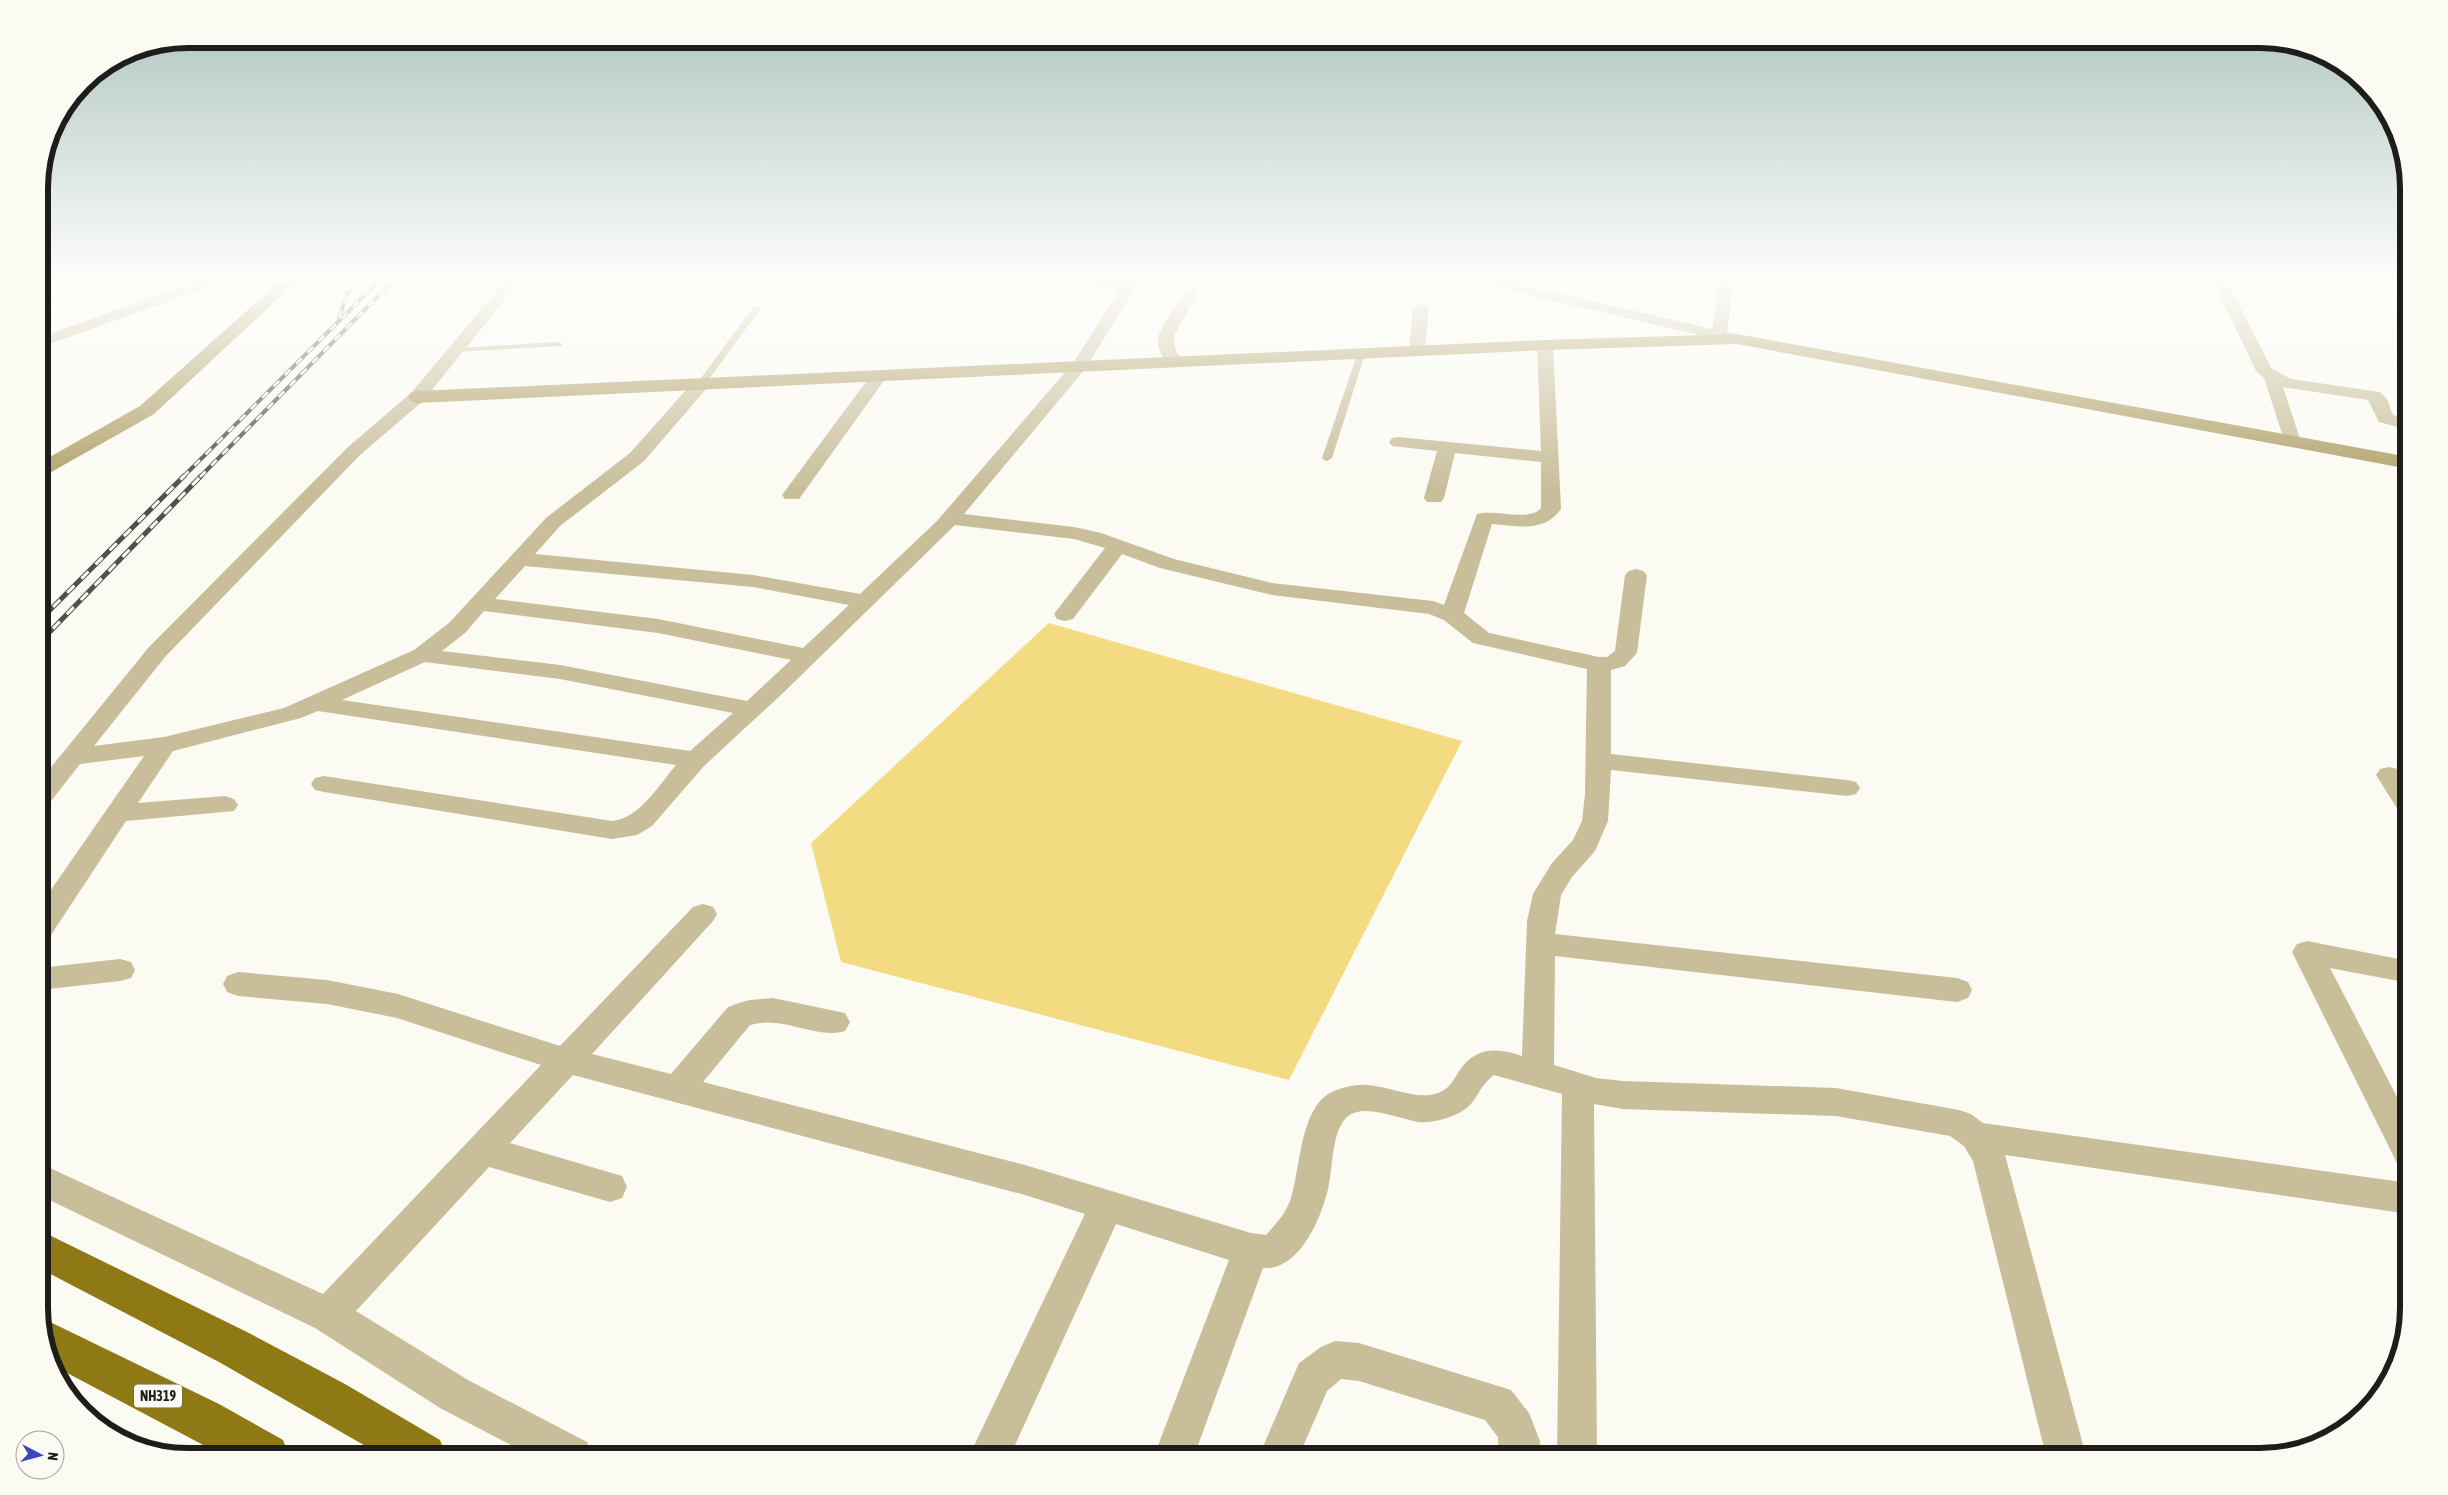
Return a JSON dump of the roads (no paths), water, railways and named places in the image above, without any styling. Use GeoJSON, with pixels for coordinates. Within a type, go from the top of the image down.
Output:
{"type":"FeatureCollection","features":[{"type":"Feature","properties":{"kind":"highway"},"geometry":{"type":"LineString","coordinates":[[48,1252],[215,1336],[370,1422],[411,1448]]}},
{"type":"Feature","properties":{"kind":"highway","name":"NH319"},"geometry":{"type":"LineString","coordinates":[[52,1343],[203,1420],[253,1448]]}},
{"type":"Feature","properties":{"kind":"street"},"geometry":{"type":"LineString","coordinates":[[48,467],[147,410],[212,351]]}},
{"type":"Feature","properties":{"kind":"street"},"geometry":{"type":"LineString","coordinates":[[48,788],[158,652],[354,451],[417,397],[455,351]]}},
{"type":"Feature","properties":{"kind":"street"},"geometry":{"type":"LineString","coordinates":[[324,784],[612,830],[628,829],[643,820],[695,760],[865,601],[950,518],[1079,366],[1089,351]]}},
{"type":"Feature","properties":{"kind":"street"},"geometry":{"type":"LineString","coordinates":[[1169,351],[1174,362]]}},
{"type":"Feature","properties":{"kind":"street"},"geometry":{"type":"LineString","coordinates":[[417,397],[1422,351]]}},
{"type":"Feature","properties":{"kind":"street"},"geometry":{"type":"LineString","coordinates":[[1452,615],[1484,518],[1539,520],[1548,516],[1551,510],[1545,351]]}},
{"type":"Feature","properties":{"kind":"street"},"geometry":{"type":"LineString","coordinates":[[1802,351],[2400,461]]}},
{"type":"Feature","properties":{"kind":"street"},"geometry":{"type":"LineString","coordinates":[[2254,351],[2264,371],[2272,378],[2288,383],[2374,396],[2386,418],[2400,422]]}},
{"type":"Feature","properties":{"kind":"street"},"geometry":{"type":"LineString","coordinates":[[792,495],[880,375]]}},
{"type":"Feature","properties":{"kind":"street"},"geometry":{"type":"LineString","coordinates":[[2272,378],[2292,442]]}},
{"type":"Feature","properties":{"kind":"street"},"geometry":{"type":"LineString","coordinates":[[75,756],[164,745],[256,724],[292,713],[422,655],[457,628],[553,522],[637,457],[701,384]]}},
{"type":"Feature","properties":{"kind":"street"},"geometry":{"type":"LineString","coordinates":[[1398,442],[1550,457]]}},
{"type":"Feature","properties":{"kind":"street"},"geometry":{"type":"LineString","coordinates":[[1434,498],[1447,447]]}},
{"type":"Feature","properties":{"kind":"street"},"geometry":{"type":"LineString","coordinates":[[950,518],[1074,533],[1118,545],[1167,564],[1272,589],[1414,605],[1452,615],[1481,638],[1501,644],[1599,664],[1612,664],[1626,653],[1636,574]]}},
{"type":"Feature","properties":{"kind":"street"},"geometry":{"type":"LineString","coordinates":[[1065,614],[1118,545]]}},
{"type":"Feature","properties":{"kind":"street"},"geometry":{"type":"LineString","coordinates":[[519,559],[663,571],[753,581],[865,601]]}},
{"type":"Feature","properties":{"kind":"street"},"geometry":{"type":"LineString","coordinates":[[478,604],[658,626],[807,656]]}},
{"type":"Feature","properties":{"kind":"street"},"geometry":{"type":"LineString","coordinates":[[422,655],[560,672],[751,709]]}},
{"type":"Feature","properties":{"kind":"street"},"geometry":{"type":"LineString","coordinates":[[1538,1074],[1541,921],[1547,894],[1562,870],[1585,844],[1595,821],[1599,664]]}},
{"type":"Feature","properties":{"kind":"street"},"geometry":{"type":"LineString","coordinates":[[316,703],[695,760]]}},
{"type":"Feature","properties":{"kind":"street"},"geometry":{"type":"LineString","coordinates":[[48,917],[164,745]]}},
{"type":"Feature","properties":{"kind":"street"},"geometry":{"type":"LineString","coordinates":[[1598,761],[1848,788]]}},
{"type":"Feature","properties":{"kind":"street"},"geometry":{"type":"LineString","coordinates":[[2389,774],[2400,792]]}},
{"type":"Feature","properties":{"kind":"street"},"geometry":{"type":"LineString","coordinates":[[118,813],[225,805]]}},
{"type":"Feature","properties":{"kind":"street"},"geometry":{"type":"LineString","coordinates":[[328,1315],[702,914]]}},
{"type":"Feature","properties":{"kind":"street"},"geometry":{"type":"LineString","coordinates":[[1540,942],[1957,990]]}},
{"type":"Feature","properties":{"kind":"street"},"geometry":{"type":"LineString","coordinates":[[2400,970],[2307,952],[2400,1135]]}},
{"type":"Feature","properties":{"kind":"street"},"geometry":{"type":"LineString","coordinates":[[48,978],[120,970]]}},
{"type":"Feature","properties":{"kind":"street"},"geometry":{"type":"LineString","coordinates":[[238,984],[327,992],[398,1006],[564,1060],[1025,1180],[1251,1250],[1273,1252],[1288,1238],[1300,1219],[1308,1198],[1320,1143],[1328,1117],[1342,1103],[1357,1099],[1377,1100],[1418,1107],[1443,1106],[1460,1096],[1473,1075],[1484,1064],[1498,1062],[1578,1086],[1623,1095],[1836,1102],[1959,1124],[1976,1136],[1989,1157],[2064,1448]]}},
{"type":"Feature","properties":{"kind":"street"},"geometry":{"type":"LineString","coordinates":[[677,1090],[738,1016],[752,1010],[766,1009],[834,1022]]}},
{"type":"Feature","properties":{"kind":"street"},"geometry":{"type":"LineString","coordinates":[[1577,1448],[1578,1086]]}},
{"type":"Feature","properties":{"kind":"street"},"geometry":{"type":"LineString","coordinates":[[1976,1136],[2400,1197]]}},
{"type":"Feature","properties":{"kind":"street"},"geometry":{"type":"LineString","coordinates":[[482,1150],[610,1188]]}},
{"type":"Feature","properties":{"kind":"street"},"geometry":{"type":"LineString","coordinates":[[48,1182],[328,1315],[454,1394],[558,1448]]}},
{"type":"Feature","properties":{"kind":"street"},"geometry":{"type":"LineString","coordinates":[[994,1448],[1107,1205]]}},
{"type":"Feature","properties":{"kind":"street"},"geometry":{"type":"LineString","coordinates":[[1177,1448],[1251,1250]]}},
{"type":"Feature","properties":{"kind":"street"},"geometry":{"type":"LineString","coordinates":[[1282,1448],[1313,1377],[1335,1360],[1359,1362],[1497,1404],[1513,1421],[1520,1448]]}},
{"type":"Feature","properties":{"kind":"lane"},"geometry":{"type":"LineString","coordinates":[[701,384],[725,351]]}},
{"type":"Feature","properties":{"kind":"lane"},"geometry":{"type":"LineString","coordinates":[[1327,458],[1362,354]]}},
{"type":"Feature","properties":{"kind":"railway"},"geometry":{"type":"LineString","coordinates":[[48,612],[309,351]]}},
{"type":"Feature","properties":{"kind":"railway"},"geometry":{"type":"LineString","coordinates":[[200,477],[324,351]]}},
{"type":"Feature","properties":{"kind":"railway"},"geometry":{"type":"LineString","coordinates":[[48,634],[201,476]]}}]}
